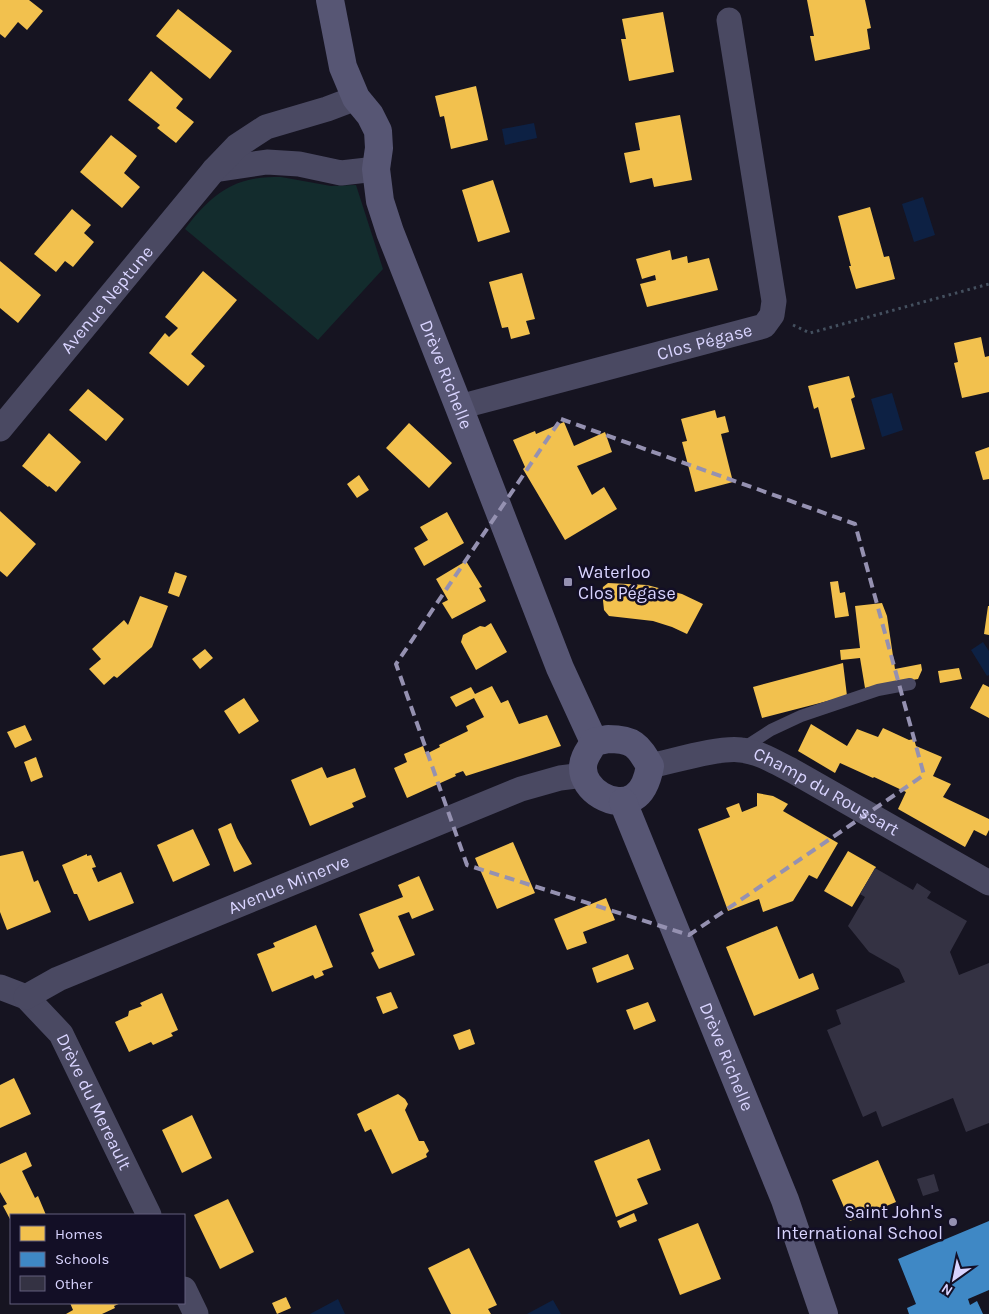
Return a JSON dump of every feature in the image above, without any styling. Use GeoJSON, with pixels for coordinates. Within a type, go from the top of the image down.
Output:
{"type":"FeatureCollection","features":[{"type":"Feature","properties":{"kind":"street","name":"Drève Richelle"},"geometry":{"type":"LineString","coordinates":[[330,0],[343,67],[356,98],[370,115],[378,131],[379,148],[376,169],[380,201],[390,232],[560,668],[594,742]]}},
{"type":"Feature","properties":{"kind":"street","name":"Clos Pégase"},"geometry":{"type":"LineString","coordinates":[[459,407],[764,326],[772,315],[774,301],[729,20]]}},
{"type":"Feature","properties":{"kind":"street","name":"Avenue Neptune"},"geometry":{"type":"LineString","coordinates":[[0,429],[214,170],[237,146],[266,128],[356,98]]}},
{"type":"Feature","properties":{"kind":"street"},"geometry":{"type":"LineString","coordinates":[[214,170],[267,162],[299,164],[341,173],[376,169]]}},
{"type":"Feature","properties":{"kind":"street"},"geometry":{"type":"LineString","coordinates":[[621,739],[632,742],[650,766],[648,778],[636,796],[623,802],[608,799],[594,790],[584,775],[582,766],[585,756],[594,742],[621,739]]}},
{"type":"Feature","properties":{"kind":"street","name":"Champ du Roussart"},"geometry":{"type":"LineString","coordinates":[[650,766],[720,751],[740,750],[759,754],[791,770],[989,883]]}},
{"type":"Feature","properties":{"kind":"street","name":"Avenue Minerve"},"geometry":{"type":"LineString","coordinates":[[26,997],[58,979],[521,789],[560,778],[584,775]]}},
{"type":"Feature","properties":{"kind":"street","name":"Drève Richelle"},"geometry":{"type":"LineString","coordinates":[[623,802],[785,1200],[824,1314]]}},
{"type":"Feature","properties":{"kind":"street"},"geometry":{"type":"LineString","coordinates":[[0,987],[26,997]]}},
{"type":"Feature","properties":{"kind":"street","name":"Drève du Mereault"},"geometry":{"type":"LineString","coordinates":[[26,997],[61,1034],[148,1214]]}},
{"type":"Feature","properties":{"kind":"street"},"geometry":{"type":"LineString","coordinates":[[185,1290],[196,1314]]}},
{"type":"Feature","properties":{"kind":"lane"},"geometry":{"type":"LineString","coordinates":[[740,750],[771,730],[802,716],[878,690],[910,684]]}},
{"type":"Feature","properties":{"kind":"path"},"geometry":{"type":"LineString","coordinates":[[772,315],[810,333],[989,284]]}},
{"type":"Feature","properties":{"kind":"highlighted area"},"geometry":{"type":"Polygon","coordinates":[[[561,419],[855,524],[924,775],[689,935],[467,865],[396,664],[561,419]]]}},
{"type":"Feature","properties":{"kind":"green space"},"geometry":{"type":"Polygon","coordinates":[[[281,177],[331,186],[356,185],[383,269],[318,340],[185,229],[206,204],[232,186],[256,178],[281,177]]]}},
{"type":"Feature","properties":{"kind":"water"},"geometry":{"type":"Polygon","coordinates":[[[534,123],[537,138],[505,145],[502,129],[534,123]]]}},
{"type":"Feature","properties":{"kind":"water"},"geometry":{"type":"Polygon","coordinates":[[[923,197],[935,235],[914,242],[902,204],[923,197]]]}},
{"type":"Feature","properties":{"kind":"water"},"geometry":{"type":"Polygon","coordinates":[[[892,393],[903,430],[882,437],[871,399],[892,393]]]}},
{"type":"Feature","properties":{"kind":"water"},"geometry":{"type":"Polygon","coordinates":[[[983,642],[989,651],[989,675],[987,676],[971,650],[983,642]]]}},
{"type":"Feature","properties":{"kind":"water"},"geometry":{"type":"Polygon","coordinates":[[[338,1299],[345,1314],[310,1314],[338,1299]]]}},
{"type":"Feature","properties":{"kind":"water"},"geometry":{"type":"Polygon","coordinates":[[[553,1300],[561,1314],[527,1314],[553,1300]]]}},
{"type":"Feature","properties":{"kind":"building: Homes"},"geometry":{"type":"Polygon","coordinates":[[[0,0],[29,0],[43,11],[27,30],[18,22],[5,38],[0,34],[0,0]]]}},
{"type":"Feature","properties":{"kind":"building: Homes"},"geometry":{"type":"Polygon","coordinates":[[[807,0],[865,0],[871,28],[867,29],[870,49],[815,61],[810,36],[814,36],[807,0]]]}},
{"type":"Feature","properties":{"kind":"building: Homes"},"geometry":{"type":"Polygon","coordinates":[[[178,9],[232,51],[210,79],[156,36],[178,9]]]}},
{"type":"Feature","properties":{"kind":"building: Homes"},"geometry":{"type":"Polygon","coordinates":[[[663,12],[674,72],[629,81],[621,39],[626,39],[622,19],[663,12]]]}},
{"type":"Feature","properties":{"kind":"building: Homes"},"geometry":{"type":"Polygon","coordinates":[[[151,71],[183,99],[176,108],[194,122],[176,143],[157,128],[160,125],[128,100],[151,71]]]}},
{"type":"Feature","properties":{"kind":"building: Homes"},"geometry":{"type":"Polygon","coordinates":[[[476,86],[488,140],[451,149],[444,116],[440,117],[435,96],[476,86]]]}},
{"type":"Feature","properties":{"kind":"building: Homes"},"geometry":{"type":"Polygon","coordinates":[[[680,115],[692,180],[654,187],[652,178],[630,183],[624,153],[640,150],[635,123],[680,115]]]}},
{"type":"Feature","properties":{"kind":"building: Homes"},"geometry":{"type":"Polygon","coordinates":[[[111,135],[137,156],[124,173],[140,187],[122,208],[80,172],[111,135]]]}},
{"type":"Feature","properties":{"kind":"building: Homes"},"geometry":{"type":"Polygon","coordinates":[[[493,180],[510,232],[478,242],[462,190],[493,180]]]}},
{"type":"Feature","properties":{"kind":"building: Homes"},"geometry":{"type":"Polygon","coordinates":[[[870,207],[884,257],[889,256],[895,279],[856,289],[838,216],[870,207]]]}},
{"type":"Feature","properties":{"kind":"building: Homes"},"geometry":{"type":"Polygon","coordinates":[[[72,209],[91,225],[84,233],[94,242],[73,267],[65,261],[56,272],[34,254],[72,209]]]}},
{"type":"Feature","properties":{"kind":"building: Homes"},"geometry":{"type":"Polygon","coordinates":[[[670,250],[672,260],[687,256],[688,263],[709,258],[718,290],[647,307],[640,284],[656,280],[655,275],[642,279],[636,259],[670,250]]]}},
{"type":"Feature","properties":{"kind":"building: Homes"},"geometry":{"type":"Polygon","coordinates":[[[0,261],[41,295],[18,323],[0,308],[0,261]]]}},
{"type":"Feature","properties":{"kind":"building: Homes"},"geometry":{"type":"Polygon","coordinates":[[[203,271],[237,300],[191,354],[205,366],[188,386],[149,353],[165,333],[169,337],[178,328],[165,317],[203,271]]]}},
{"type":"Feature","properties":{"kind":"building: Homes"},"geometry":{"type":"Polygon","coordinates":[[[522,273],[535,319],[526,321],[530,334],[511,339],[508,327],[502,328],[489,282],[522,273]]]}},
{"type":"Feature","properties":{"kind":"building: Homes"},"geometry":{"type":"Polygon","coordinates":[[[981,337],[985,357],[989,356],[989,392],[962,398],[954,363],[958,362],[954,343],[981,337]]]}},
{"type":"Feature","properties":{"kind":"building: Homes"},"geometry":{"type":"Polygon","coordinates":[[[849,376],[855,397],[851,399],[865,449],[831,458],[818,407],[814,409],[808,386],[849,376]]]}},
{"type":"Feature","properties":{"kind":"building: Homes"},"geometry":{"type":"Polygon","coordinates":[[[88,389],[124,419],[106,441],[69,410],[88,389]]]}},
{"type":"Feature","properties":{"kind":"building: Homes"},"geometry":{"type":"Polygon","coordinates":[[[715,410],[717,418],[725,416],[729,432],[721,434],[733,482],[695,492],[682,442],[687,441],[681,419],[715,410]]]}},
{"type":"Feature","properties":{"kind":"building: Homes"},"geometry":{"type":"Polygon","coordinates":[[[564,422],[574,446],[605,432],[612,452],[577,466],[592,495],[604,487],[617,509],[565,540],[523,469],[525,467],[513,440],[535,431],[536,434],[564,422]]]}},
{"type":"Feature","properties":{"kind":"building: Homes"},"geometry":{"type":"Polygon","coordinates":[[[409,423],[452,463],[429,488],[386,448],[409,423]]]}},
{"type":"Feature","properties":{"kind":"building: Homes"},"geometry":{"type":"Polygon","coordinates":[[[49,433],[81,462],[56,492],[22,466],[49,433]]]}},
{"type":"Feature","properties":{"kind":"building: Homes"},"geometry":{"type":"Polygon","coordinates":[[[989,447],[989,479],[983,480],[975,452],[989,447]]]}},
{"type":"Feature","properties":{"kind":"building: Homes"},"geometry":{"type":"Polygon","coordinates":[[[359,475],[369,490],[357,498],[347,484],[359,475]]]}},
{"type":"Feature","properties":{"kind":"building: Homes"},"geometry":{"type":"Polygon","coordinates":[[[0,511],[36,544],[7,577],[0,571],[0,511]]]}},
{"type":"Feature","properties":{"kind":"building: Homes"},"geometry":{"type":"Polygon","coordinates":[[[447,512],[464,543],[424,566],[414,548],[428,540],[420,527],[447,512]]]}},
{"type":"Feature","properties":{"kind":"building: Homes"},"geometry":{"type":"Polygon","coordinates":[[[466,561],[482,587],[479,588],[486,601],[452,619],[442,603],[448,600],[436,579],[466,561]]]}},
{"type":"Feature","properties":{"kind":"building: Homes"},"geometry":{"type":"Polygon","coordinates":[[[175,572],[187,576],[179,597],[168,593],[175,572]]]}},
{"type":"Feature","properties":{"kind":"building: Homes"},"geometry":{"type":"Polygon","coordinates":[[[838,581],[840,593],[845,592],[849,616],[835,618],[830,582],[838,581]]]}},
{"type":"Feature","properties":{"kind":"building: Homes"},"geometry":{"type":"Polygon","coordinates":[[[608,583],[647,585],[682,594],[703,604],[687,634],[653,621],[609,616],[604,610],[602,591],[603,587],[608,583]]]}},
{"type":"Feature","properties":{"kind":"building: Homes"},"geometry":{"type":"Polygon","coordinates":[[[140,596],[168,606],[152,647],[117,678],[114,676],[104,685],[89,669],[101,659],[92,649],[124,620],[128,625],[140,596]]]}},
{"type":"Feature","properties":{"kind":"building: Homes"},"geometry":{"type":"Polygon","coordinates":[[[882,603],[887,616],[895,669],[921,664],[922,670],[918,679],[865,688],[860,658],[841,660],[840,650],[860,648],[855,606],[882,603]]]}},
{"type":"Feature","properties":{"kind":"building: Homes"},"geometry":{"type":"Polygon","coordinates":[[[989,606],[989,635],[984,634],[989,606]]]}},
{"type":"Feature","properties":{"kind":"building: Homes"},"geometry":{"type":"Polygon","coordinates":[[[491,623],[507,652],[476,670],[461,642],[463,635],[480,626],[485,627],[491,623]]]}},
{"type":"Feature","properties":{"kind":"building: Homes"},"geometry":{"type":"Polygon","coordinates":[[[205,649],[213,658],[200,669],[192,659],[205,649]]]}},
{"type":"Feature","properties":{"kind":"building: Homes"},"geometry":{"type":"Polygon","coordinates":[[[843,663],[847,696],[762,718],[753,687],[843,663]]]}},
{"type":"Feature","properties":{"kind":"building: Homes"},"geometry":{"type":"Polygon","coordinates":[[[959,668],[962,679],[940,683],[938,671],[959,668]]]}},
{"type":"Feature","properties":{"kind":"building: Homes"},"geometry":{"type":"Polygon","coordinates":[[[983,684],[989,687],[989,718],[970,708],[983,684]]]}},
{"type":"Feature","properties":{"kind":"building: Homes"},"geometry":{"type":"Polygon","coordinates":[[[492,686],[501,703],[508,700],[519,724],[547,715],[561,746],[466,776],[463,771],[407,798],[394,768],[407,762],[404,754],[423,746],[426,754],[440,747],[439,745],[468,731],[466,726],[484,717],[474,698],[456,707],[450,697],[471,687],[475,694],[492,686]]]}},
{"type":"Feature","properties":{"kind":"building: Homes"},"geometry":{"type":"Polygon","coordinates":[[[244,698],[259,721],[239,734],[224,711],[244,698]]]}},
{"type":"Feature","properties":{"kind":"building: Homes"},"geometry":{"type":"Polygon","coordinates":[[[811,724],[847,746],[857,729],[878,737],[883,728],[909,740],[914,739],[916,746],[942,757],[933,776],[951,784],[943,797],[989,819],[989,830],[986,836],[974,830],[965,847],[898,809],[906,792],[840,763],[835,773],[798,751],[811,724]]]}},
{"type":"Feature","properties":{"kind":"building: Homes"},"geometry":{"type":"Polygon","coordinates":[[[25,725],[32,740],[15,748],[7,732],[25,725]]]}},
{"type":"Feature","properties":{"kind":"building: Homes"},"geometry":{"type":"Polygon","coordinates":[[[36,757],[43,777],[31,782],[24,762],[36,757]]]}},
{"type":"Feature","properties":{"kind":"building: Homes"},"geometry":{"type":"Polygon","coordinates":[[[322,767],[327,778],[355,768],[366,797],[352,803],[354,807],[310,826],[291,780],[322,767]]]}},
{"type":"Feature","properties":{"kind":"building: Homes"},"geometry":{"type":"Polygon","coordinates":[[[757,793],[773,796],[788,804],[783,811],[838,843],[817,879],[809,875],[793,901],[763,912],[759,899],[728,911],[698,829],[730,817],[726,808],[739,803],[742,812],[757,806],[757,793]]]}},
{"type":"Feature","properties":{"kind":"building: Homes"},"geometry":{"type":"Polygon","coordinates":[[[231,823],[252,864],[234,872],[218,829],[231,823]]]}},
{"type":"Feature","properties":{"kind":"building: Homes"},"geometry":{"type":"Polygon","coordinates":[[[193,829],[210,865],[173,882],[157,845],[193,829]]]}},
{"type":"Feature","properties":{"kind":"building: Homes"},"geometry":{"type":"Polygon","coordinates":[[[513,842],[535,893],[497,909],[475,858],[513,842]]]}},
{"type":"Feature","properties":{"kind":"building: Homes"},"geometry":{"type":"Polygon","coordinates":[[[23,851],[34,882],[38,880],[51,912],[7,930],[0,912],[0,856],[23,851]]]}},
{"type":"Feature","properties":{"kind":"building: Homes"},"geometry":{"type":"Polygon","coordinates":[[[848,851],[876,867],[852,907],[824,891],[848,851]]]}},
{"type":"Feature","properties":{"kind":"building: Homes"},"geometry":{"type":"Polygon","coordinates":[[[87,854],[87,856],[91,855],[96,867],[92,868],[98,882],[121,872],[134,903],[89,921],[77,894],[74,894],[62,865],[87,854]]]}},
{"type":"Feature","properties":{"kind":"building: Homes"},"geometry":{"type":"Polygon","coordinates":[[[419,876],[434,910],[412,919],[409,912],[398,916],[415,955],[379,969],[371,953],[374,951],[359,914],[403,897],[398,885],[419,876]]]}},
{"type":"Feature","properties":{"kind":"building: Homes"},"geometry":{"type":"Polygon","coordinates":[[[606,898],[615,920],[583,932],[587,943],[567,950],[554,919],[606,898]]]}},
{"type":"Feature","properties":{"kind":"building: Homes"},"geometry":{"type":"Polygon","coordinates":[[[316,925],[333,967],[322,971],[324,975],[315,979],[313,975],[272,992],[257,954],[275,947],[273,943],[316,925]]]}},
{"type":"Feature","properties":{"kind":"building: Homes"},"geometry":{"type":"Polygon","coordinates":[[[777,926],[799,979],[813,973],[819,989],[754,1016],[726,947],[777,926]]]}},
{"type":"Feature","properties":{"kind":"building: Homes"},"geometry":{"type":"Polygon","coordinates":[[[628,954],[634,969],[597,983],[592,968],[628,954]]]}},
{"type":"Feature","properties":{"kind":"building: Homes"},"geometry":{"type":"Polygon","coordinates":[[[391,992],[398,1008],[383,1014],[376,997],[391,992]]]}},
{"type":"Feature","properties":{"kind":"building: Homes"},"geometry":{"type":"Polygon","coordinates":[[[162,993],[178,1030],[171,1033],[173,1036],[153,1045],[151,1042],[129,1052],[115,1022],[128,1016],[129,1011],[142,1006],[140,1003],[162,993]]]}},
{"type":"Feature","properties":{"kind":"building: Homes"},"geometry":{"type":"Polygon","coordinates":[[[648,1002],[656,1021],[634,1030],[626,1010],[648,1002]]]}},
{"type":"Feature","properties":{"kind":"building: Homes"},"geometry":{"type":"Polygon","coordinates":[[[470,1029],[475,1044],[459,1050],[453,1035],[470,1029]]]}},
{"type":"Feature","properties":{"kind":"building: Homes"},"geometry":{"type":"Polygon","coordinates":[[[14,1078],[31,1114],[0,1128],[0,1085],[14,1078]]]}},
{"type":"Feature","properties":{"kind":"building: Homes"},"geometry":{"type":"Polygon","coordinates":[[[398,1094],[408,1104],[405,1110],[419,1141],[424,1141],[429,1151],[426,1154],[427,1157],[392,1174],[371,1129],[365,1132],[357,1114],[398,1094]]]}},
{"type":"Feature","properties":{"kind":"building: Homes"},"geometry":{"type":"Polygon","coordinates":[[[192,1115],[212,1158],[182,1173],[162,1130],[192,1115]]]}},
{"type":"Feature","properties":{"kind":"building: Homes"},"geometry":{"type":"Polygon","coordinates":[[[649,1139],[661,1170],[637,1179],[648,1204],[616,1217],[594,1161],[649,1139]]]}},
{"type":"Feature","properties":{"kind":"building: Homes"},"geometry":{"type":"Polygon","coordinates":[[[26,1152],[32,1166],[22,1171],[35,1198],[38,1196],[46,1214],[10,1214],[10,1219],[3,1206],[7,1204],[0,1192],[0,1164],[26,1152]]]}},
{"type":"Feature","properties":{"kind":"building: Homes"},"geometry":{"type":"Polygon","coordinates":[[[878,1160],[896,1202],[850,1221],[832,1180],[878,1160]]]}},
{"type":"Feature","properties":{"kind":"building: Homes"},"geometry":{"type":"Polygon","coordinates":[[[228,1199],[254,1252],[220,1269],[194,1215],[228,1199]]]}},
{"type":"Feature","properties":{"kind":"building: Homes"},"geometry":{"type":"Polygon","coordinates":[[[634,1213],[637,1221],[620,1228],[617,1221],[634,1213]]]}},
{"type":"Feature","properties":{"kind":"building: Homes"},"geometry":{"type":"Polygon","coordinates":[[[698,1223],[721,1279],[680,1295],[658,1239],[698,1223]]]}},
{"type":"Feature","properties":{"kind":"building: Homes"},"geometry":{"type":"Polygon","coordinates":[[[469,1248],[497,1305],[488,1309],[491,1314],[451,1314],[428,1268],[469,1248]]]}},
{"type":"Feature","properties":{"kind":"building: Homes"},"geometry":{"type":"Polygon","coordinates":[[[286,1297],[291,1308],[277,1314],[272,1303],[286,1297]]]}},
{"type":"Feature","properties":{"kind":"building: Homes"},"geometry":{"type":"Polygon","coordinates":[[[70,1304],[119,1304],[114,1306],[115,1308],[102,1314],[66,1314],[73,1310],[70,1304]]]}},
{"type":"Feature","properties":{"kind":"building: Schools"},"geometry":{"type":"Polygon","coordinates":[[[989,1221],[989,1290],[968,1299],[970,1305],[977,1301],[983,1314],[909,1314],[907,1308],[916,1304],[898,1259],[989,1221]]]}},
{"type":"Feature","properties":{"kind":"building: Other"},"geometry":{"type":"Polygon","coordinates":[[[875,868],[913,890],[917,883],[931,892],[927,898],[967,921],[950,952],[959,975],[989,963],[989,1123],[966,1132],[953,1098],[882,1127],[876,1111],[863,1117],[827,1030],[841,1024],[836,1010],[905,982],[899,969],[869,952],[848,926],[865,897],[860,894],[875,868]]]}},
{"type":"Feature","properties":{"kind":"building: Other"},"geometry":{"type":"Polygon","coordinates":[[[934,1174],[939,1191],[923,1196],[917,1179],[934,1174]]]}},
{"type":"Feature","properties":{"kind":"place","name":"Waterloo Clos Pégase"},"geometry":{"type":"Point","coordinates":[568,582]}},
{"type":"Feature","properties":{"kind":"place","name":"Saint John's International School"},"geometry":{"type":"Point","coordinates":[953,1222]}}]}
